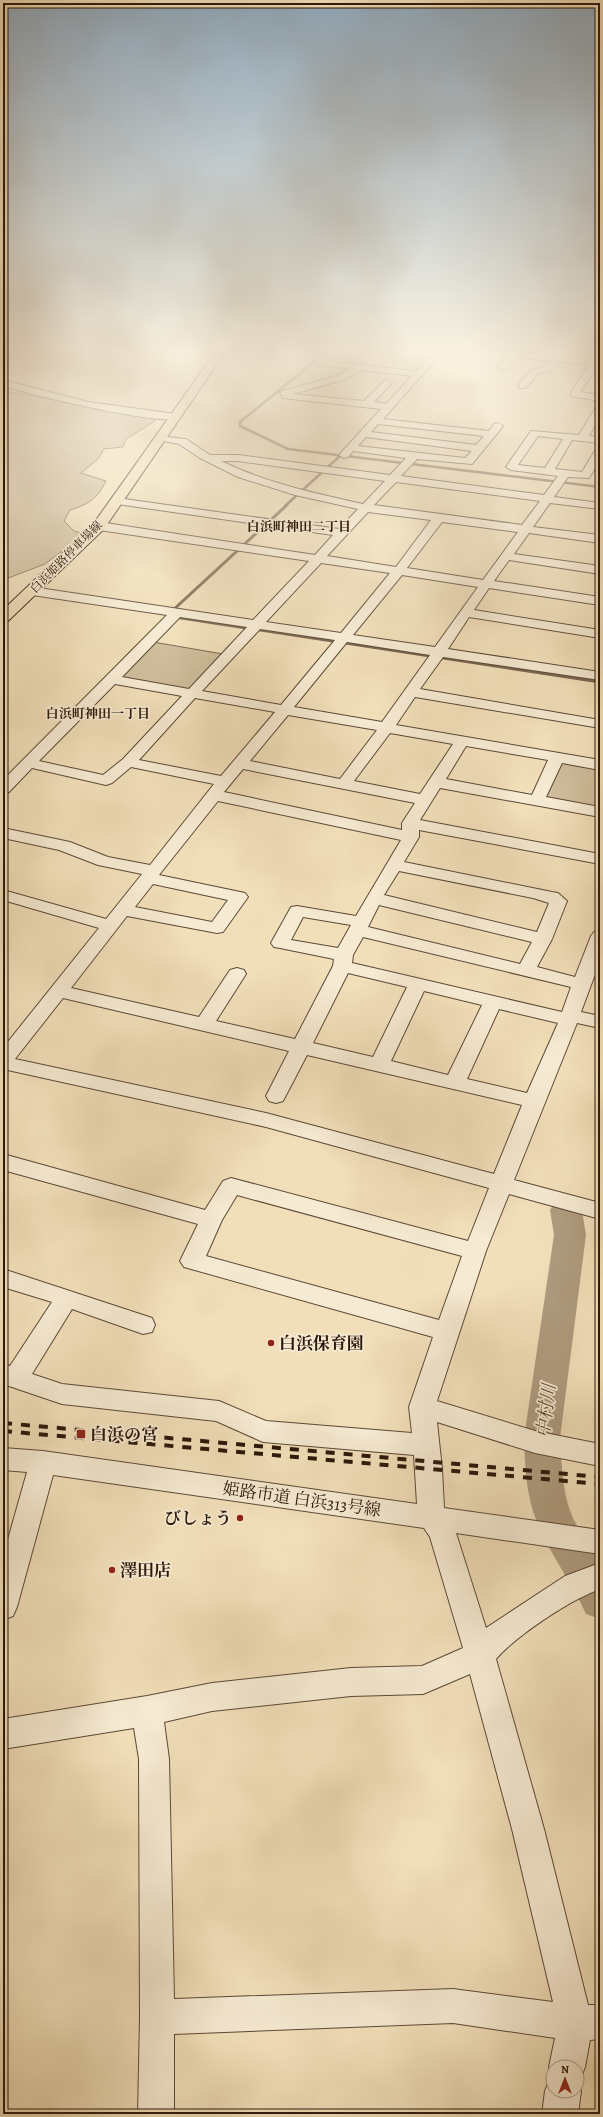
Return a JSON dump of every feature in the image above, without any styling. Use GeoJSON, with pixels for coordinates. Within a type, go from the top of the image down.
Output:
{"type":"FeatureCollection","features":[{"type":"Feature","properties":{"kind":"main road","name":"白浜姫路停車場線"},"geometry":{"type":"LineString","coordinates":[[3,618],[99,526],[151,453]]}},
{"type":"Feature","properties":{"kind":"street"},"geometry":{"type":"LineString","coordinates":[[199,453],[242,475],[299,493],[367,508],[600,540]]}},
{"type":"Feature","properties":{"kind":"street"},"geometry":{"type":"LineString","coordinates":[[329,470],[346,453]]}},
{"type":"Feature","properties":{"kind":"street"},"geometry":{"type":"LineString","coordinates":[[360,453],[414,456],[468,462],[476,453]]}},
{"type":"Feature","properties":{"kind":"street"},"geometry":{"type":"LineString","coordinates":[[521,453],[511,467],[585,476],[599,453]]}},
{"type":"Feature","properties":{"kind":"street"},"geometry":{"type":"LineString","coordinates":[[548,472],[559,453]]}},
{"type":"Feature","properties":{"kind":"street"},"geometry":{"type":"LineString","coordinates":[[204,456],[238,458],[600,506]]}},
{"type":"Feature","properties":{"kind":"street"},"geometry":{"type":"LineString","coordinates":[[28,763],[106,780],[128,762],[317,559],[395,479],[414,456]]}},
{"type":"Feature","properties":{"kind":"street"},"geometry":{"type":"LineString","coordinates":[[344,784],[386,728],[505,556],[565,474]]}},
{"type":"Feature","properties":{"kind":"street"},"geometry":{"type":"LineString","coordinates":[[117,501],[342,533]]}},
{"type":"Feature","properties":{"kind":"street"},"geometry":{"type":"LineString","coordinates":[[439,518],[398,571],[214,795],[3,1062],[266,1120],[600,1211]]}},
{"type":"Feature","properties":{"kind":"street"},"geometry":{"type":"LineString","coordinates":[[99,526],[600,601]]}},
{"type":"Feature","properties":{"kind":"street"},"geometry":{"type":"LineString","coordinates":[[505,556],[600,570]]}},
{"type":"Feature","properties":{"kind":"street"},"geometry":{"type":"LineString","coordinates":[[32,591],[254,627],[343,638],[436,656],[600,676]]}},
{"type":"Feature","properties":{"kind":"street"},"geometry":{"type":"LineString","coordinates":[[467,613],[600,634]]}},
{"type":"Feature","properties":{"kind":"street"},"geometry":{"type":"LineString","coordinates":[[3,789],[173,614]]}},
{"type":"Feature","properties":{"kind":"street"},"geometry":{"type":"LineString","coordinates":[[110,680],[600,765]]}},
{"type":"Feature","properties":{"kind":"street"},"geometry":{"type":"LineString","coordinates":[[411,692],[600,724]]}},
{"type":"Feature","properties":{"kind":"street"},"geometry":{"type":"LineString","coordinates":[[276,1096],[302,1047],[359,926],[394,866],[425,800],[462,742]]}},
{"type":"Feature","properties":{"kind":"street"},"geometry":{"type":"LineString","coordinates":[[536,800],[557,758]]}},
{"type":"Feature","properties":{"kind":"street"},"geometry":{"type":"LineString","coordinates":[[128,762],[225,782]]}},
{"type":"Feature","properties":{"kind":"street"},"geometry":{"type":"LineString","coordinates":[[240,764],[425,800]]}},
{"type":"Feature","properties":{"kind":"street"},"geometry":{"type":"LineString","coordinates":[[436,782],[600,812]]}},
{"type":"Feature","properties":{"kind":"street"},"geometry":{"type":"LineString","coordinates":[[214,795],[410,830],[600,859]]}},
{"type":"Feature","properties":{"kind":"street"},"geometry":{"type":"LineString","coordinates":[[3,833],[64,846],[104,861],[238,897],[217,928],[124,910]]}},
{"type":"Feature","properties":{"kind":"street"},"geometry":{"type":"LineString","coordinates":[[394,866],[552,897],[558,901],[543,938],[526,970]]}},
{"type":"Feature","properties":{"kind":"street"},"geometry":{"type":"LineString","coordinates":[[3,895],[112,926]]}},
{"type":"Feature","properties":{"kind":"street"},"geometry":{"type":"LineString","coordinates":[[374,898],[543,938]]}},
{"type":"Feature","properties":{"kind":"street"},"geometry":{"type":"LineString","coordinates":[[582,984],[297,911],[280,943],[343,960],[418,984],[493,1002],[600,1022]]}},
{"type":"Feature","properties":{"kind":"street"},"geometry":{"type":"LineString","coordinates":[[571,2059],[587,2023],[528,1829],[480,1655],[442,1532],[431,1517],[427,1445],[422,1407],[475,1252],[600,936]]}},
{"type":"Feature","properties":{"kind":"street"},"geometry":{"type":"LineString","coordinates":[[204,1024],[237,974]]}},
{"type":"Feature","properties":{"kind":"street"},"geometry":{"type":"LineString","coordinates":[[379,1065],[418,984]]}},
{"type":"Feature","properties":{"kind":"street"},"geometry":{"type":"LineString","coordinates":[[58,991],[534,1101]]}},
{"type":"Feature","properties":{"kind":"street"},"geometry":{"type":"LineString","coordinates":[[455,1082],[493,1002]]}},
{"type":"Feature","properties":{"kind":"street"},"geometry":{"type":"LineString","coordinates":[[3,1162],[211,1220]]}},
{"type":"Feature","properties":{"kind":"street"},"geometry":{"type":"LineString","coordinates":[[448,1332],[192,1261],[211,1220],[231,1186],[475,1252]]}},
{"type":"Feature","properties":{"kind":"street"},"geometry":{"type":"LineString","coordinates":[[3,1278],[67,1298],[143,1325]]}},
{"type":"Feature","properties":{"kind":"street"},"geometry":{"type":"LineString","coordinates":[[67,1298],[10,1376],[62,1394],[220,1411],[263,1431],[427,1445]]}},
{"type":"Feature","properties":{"kind":"street"},"geometry":{"type":"LineString","coordinates":[[422,1407],[535,1442],[600,1455]]}},
{"type":"Feature","properties":{"kind":"street","name":"姫路市道 白浜313号線"},"geometry":{"type":"LineString","coordinates":[[3,1459],[43,1462],[600,1542]]}},
{"type":"Feature","properties":{"kind":"street"},"geometry":{"type":"LineString","coordinates":[[3,1607],[43,1462]]}},
{"type":"Feature","properties":{"kind":"street"},"geometry":{"type":"LineString","coordinates":[[3,1734],[147,1711],[212,1697],[351,1682],[423,1680],[480,1655],[499,1634],[575,1586],[600,1576]]}},
{"type":"Feature","properties":{"kind":"street"},"geometry":{"type":"LineString","coordinates":[[147,1711],[154,1759],[157,2017],[156,2114]]}},
{"type":"Feature","properties":{"kind":"street"},"geometry":{"type":"LineString","coordinates":[[157,2017],[453,2006],[587,2023]]}},
{"type":"Feature","properties":{"kind":"street"},"geometry":{"type":"LineString","coordinates":[[560,2114],[562,2099]]}},
{"type":"Feature","properties":{"kind":"shaded area"},"geometry":{"type":"Polygon","coordinates":[[[3,453],[102,453],[98,459],[81,473],[106,481],[96,497],[87,503],[70,510],[64,521],[74,531],[84,534],[45,564],[3,580],[3,453]]]}},
{"type":"Feature","properties":{"kind":"shaded area"},"geometry":{"type":"Polygon","coordinates":[[[153,642],[223,654],[191,688],[185,689],[122,678],[120,674],[153,642]]]}},
{"type":"Feature","properties":{"kind":"shaded area"},"geometry":{"type":"Polygon","coordinates":[[[559,761],[600,769],[600,809],[543,797],[559,761]]]}},
{"type":"Feature","properties":{"kind":"waterway"},"geometry":{"type":"LineString","coordinates":[[319,453],[341,455]]}},
{"type":"Feature","properties":{"kind":"waterway"},"geometry":{"type":"LineString","coordinates":[[285,506],[341,455]]}},
{"type":"Feature","properties":{"kind":"waterway"},"geometry":{"type":"LineString","coordinates":[[341,455],[600,487]]}},
{"type":"Feature","properties":{"kind":"waterway"},"geometry":{"type":"LineString","coordinates":[[172,611],[287,505]]}},
{"type":"Feature","properties":{"kind":"waterway"},"geometry":{"type":"LineString","coordinates":[[175,617],[600,682]]}},
{"type":"Feature","properties":{"kind":"waterway","name":"中村川"},"geometry":{"type":"LineString","coordinates":[[566,1210],[570,1235],[542,1438],[544,1470],[549,1503],[556,1523],[600,1601]]}},
{"type":"Feature","properties":{"kind":"railway"},"geometry":{"type":"LineString","coordinates":[[3,1423],[600,1477]]}},
{"type":"Feature","properties":{"kind":"railway"},"geometry":{"type":"LineString","coordinates":[[3,1431],[600,1484]]}},
{"type":"Feature","properties":{"kind":"place","name":"白浜保育園"},"geometry":{"type":"Point","coordinates":[271,1343]}},
{"type":"Feature","properties":{"kind":"place","name":"白浜の宮"},"geometry":{"type":"Point","coordinates":[81,1434]}},
{"type":"Feature","properties":{"kind":"place","name":"びしょう"},"geometry":{"type":"Point","coordinates":[240,1518]}},
{"type":"Feature","properties":{"kind":"place","name":"澤田店"},"geometry":{"type":"Point","coordinates":[112,1570]}},
{"type":"Feature","properties":{"kind":"district","name":"白浜町神田二丁目"},"geometry":{"type":"Point","coordinates":[299,526]}},
{"type":"Feature","properties":{"kind":"district","name":"白浜町神田一丁目"},"geometry":{"type":"Point","coordinates":[98,713]}}]}
